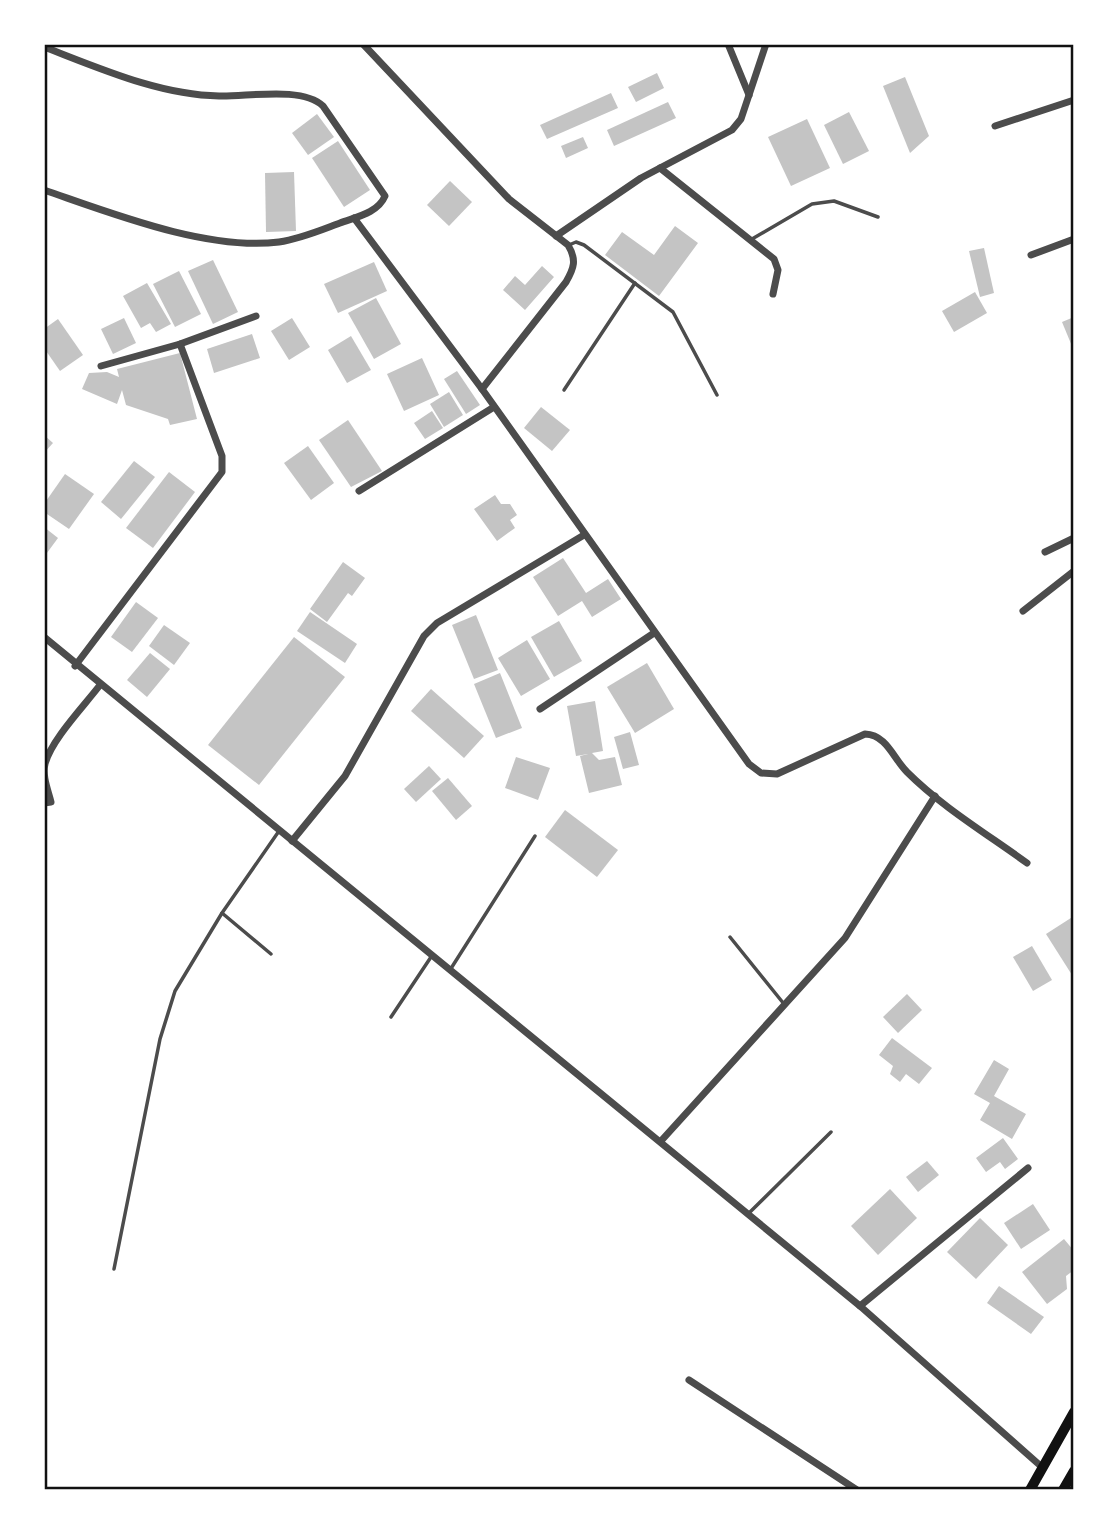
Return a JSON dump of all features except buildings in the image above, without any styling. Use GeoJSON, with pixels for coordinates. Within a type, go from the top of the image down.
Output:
{"type":"FeatureCollection","features":[{"type":"Feature","properties":{"kind":"main road"},"geometry":{"type":"LineString","coordinates":[[1030,1490],[1074,1412]]}},
{"type":"Feature","properties":{"kind":"main road"},"geometry":{"type":"LineString","coordinates":[[1063,1490],[1074,1471]]}},
{"type":"Feature","properties":{"kind":"street"},"geometry":{"type":"LineString","coordinates":[[363,44],[509,199],[568,245],[574,255],[574,268],[566,282],[482,389]]}},
{"type":"Feature","properties":{"kind":"street"},"geometry":{"type":"LineString","coordinates":[[728,44],[750,95]]}},
{"type":"Feature","properties":{"kind":"street"},"geometry":{"type":"LineString","coordinates":[[556,236],[605,200],[732,130],[741,119],[766,44]]}},
{"type":"Feature","properties":{"kind":"street"},"geometry":{"type":"LineString","coordinates":[[44,47],[144,82],[182,91],[215,96],[298,95],[317,100],[385,196],[377,208],[354,218],[281,241],[251,243],[146,224],[44,190]]}},
{"type":"Feature","properties":{"kind":"street"},"geometry":{"type":"LineString","coordinates":[[995,126],[1074,100]]}},
{"type":"Feature","properties":{"kind":"street"},"geometry":{"type":"LineString","coordinates":[[660,168],[777,265],[773,294]]}},
{"type":"Feature","properties":{"kind":"street"},"geometry":{"type":"LineString","coordinates":[[354,218],[482,389],[583,535],[749,764],[761,773],[777,774],[865,734],[875,735],[883,740],[907,772],[1027,863]]}},
{"type":"Feature","properties":{"kind":"street"},"geometry":{"type":"LineString","coordinates":[[1031,255],[1074,239]]}},
{"type":"Feature","properties":{"kind":"street"},"geometry":{"type":"LineString","coordinates":[[101,366],[180,344],[256,316]]}},
{"type":"Feature","properties":{"kind":"street"},"geometry":{"type":"LineString","coordinates":[[75,666],[222,472],[222,456],[180,344]]}},
{"type":"Feature","properties":{"kind":"street"},"geometry":{"type":"LineString","coordinates":[[359,491],[494,407]]}},
{"type":"Feature","properties":{"kind":"street"},"geometry":{"type":"LineString","coordinates":[[292,841],[345,776],[424,636],[437,623],[583,535]]}},
{"type":"Feature","properties":{"kind":"street"},"geometry":{"type":"LineString","coordinates":[[1045,552],[1074,538]]}},
{"type":"Feature","properties":{"kind":"street"},"geometry":{"type":"LineString","coordinates":[[1023,611],[1074,571]]}},
{"type":"Feature","properties":{"kind":"street"},"geometry":{"type":"LineString","coordinates":[[540,709],[654,633]]}},
{"type":"Feature","properties":{"kind":"street"},"geometry":{"type":"LineString","coordinates":[[44,637],[75,666],[661,1141],[860,1306],[1043,1468]]}},
{"type":"Feature","properties":{"kind":"street"},"geometry":{"type":"LineString","coordinates":[[44,803],[51,802],[44,766],[49,752],[100,685]]}},
{"type":"Feature","properties":{"kind":"street"},"geometry":{"type":"LineString","coordinates":[[661,1141],[845,938],[936,796]]}},
{"type":"Feature","properties":{"kind":"street"},"geometry":{"type":"LineString","coordinates":[[860,1306],[1028,1168]]}},
{"type":"Feature","properties":{"kind":"street"},"geometry":{"type":"LineString","coordinates":[[690,1380],[857,1490]]}},
{"type":"Feature","properties":{"kind":"lane"},"geometry":{"type":"LineString","coordinates":[[750,240],[812,204],[834,201],[878,216]]}},
{"type":"Feature","properties":{"kind":"lane"},"geometry":{"type":"LineString","coordinates":[[568,245],[576,242],[584,245],[673,312],[717,395]]}},
{"type":"Feature","properties":{"kind":"lane"},"geometry":{"type":"LineString","coordinates":[[564,390],[635,283]]}},
{"type":"Feature","properties":{"kind":"lane"},"geometry":{"type":"LineString","coordinates":[[114,1269],[166,1017],[175,991],[222,913],[279,831]]}},
{"type":"Feature","properties":{"kind":"lane"},"geometry":{"type":"LineString","coordinates":[[450,970],[536,836]]}},
{"type":"Feature","properties":{"kind":"lane"},"geometry":{"type":"LineString","coordinates":[[222,913],[271,954]]}},
{"type":"Feature","properties":{"kind":"lane"},"geometry":{"type":"LineString","coordinates":[[730,937],[784,1004]]}},
{"type":"Feature","properties":{"kind":"lane"},"geometry":{"type":"LineString","coordinates":[[391,1017],[432,955]]}},
{"type":"Feature","properties":{"kind":"lane"},"geometry":{"type":"LineString","coordinates":[[748,1213],[831,1132]]}}]}
